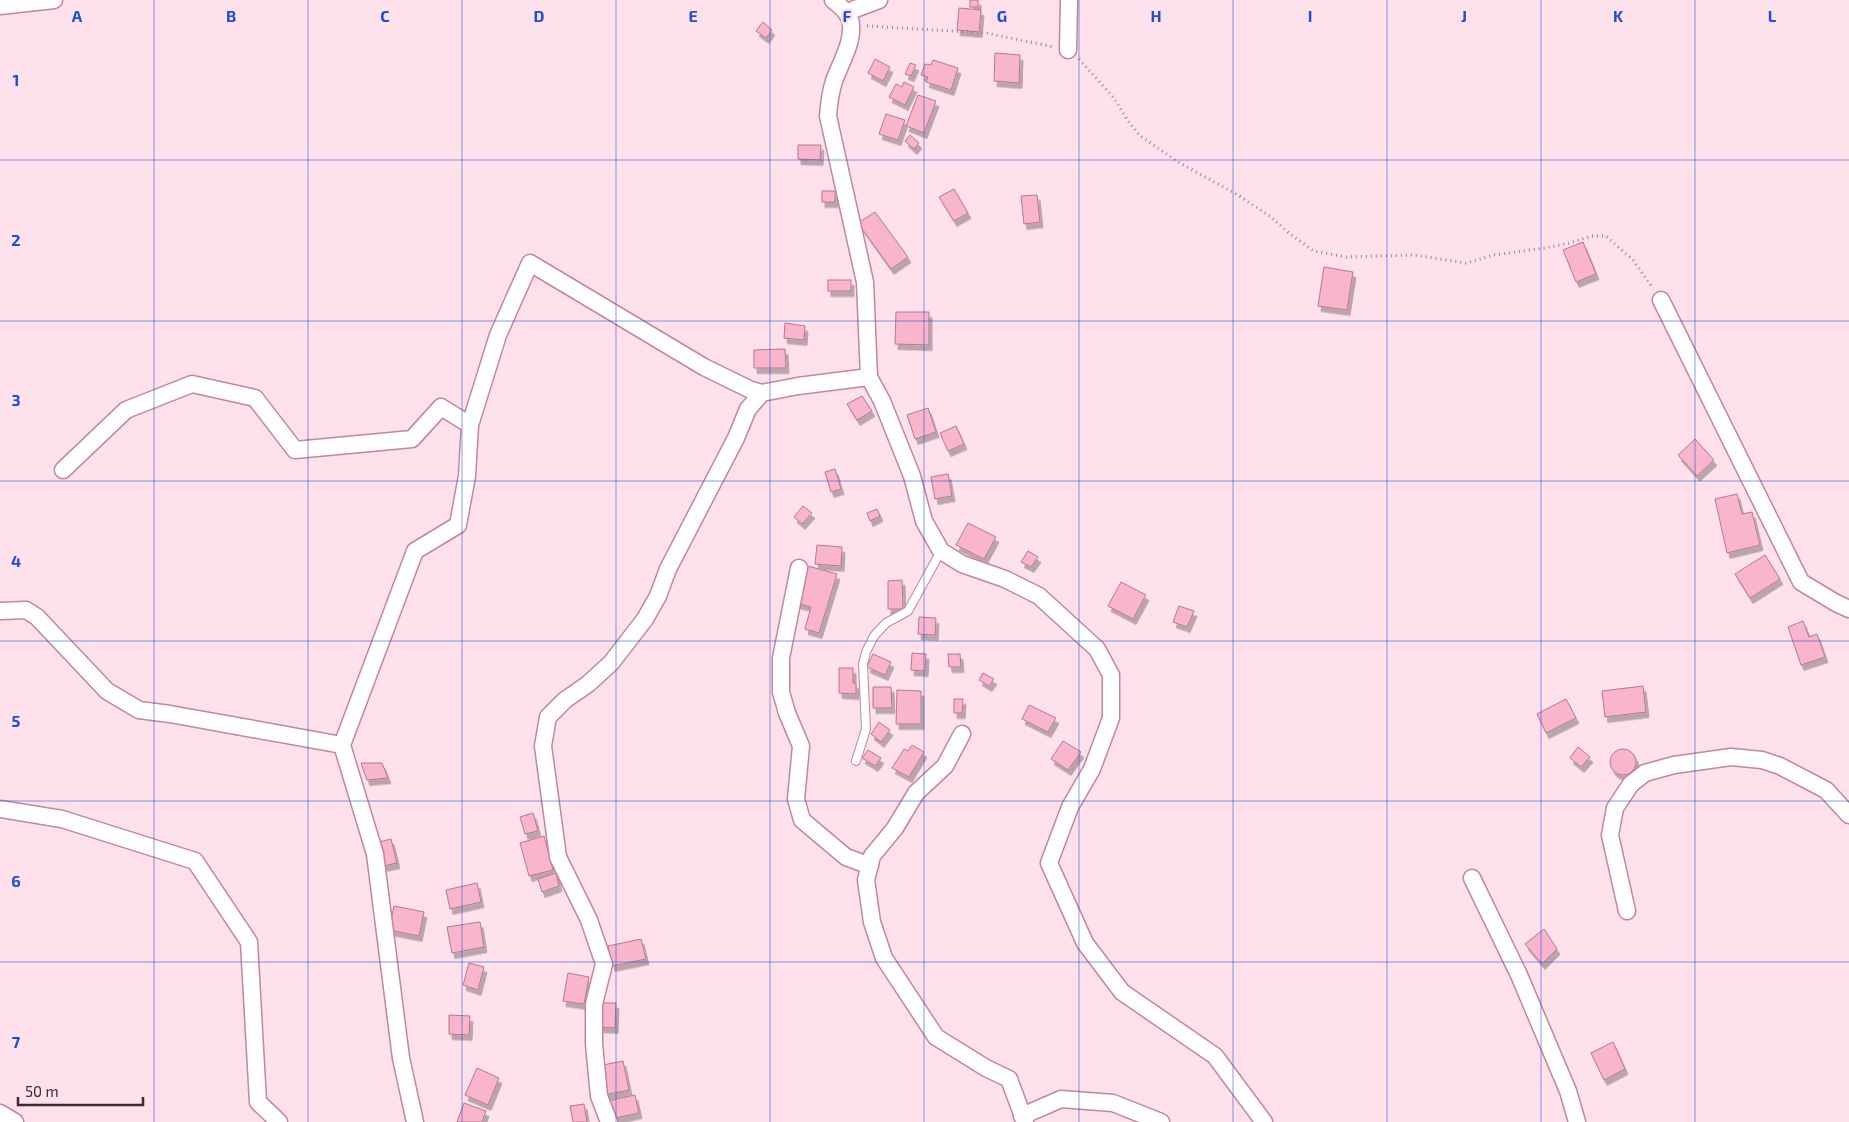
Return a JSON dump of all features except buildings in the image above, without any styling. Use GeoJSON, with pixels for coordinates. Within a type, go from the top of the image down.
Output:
{"type":"FeatureCollection","features":[{"type":"Feature","properties":{"kind":"street"},"geometry":{"type":"LineString","coordinates":[[0,6],[54,0]]}},
{"type":"Feature","properties":{"kind":"street"},"geometry":{"type":"LineString","coordinates":[[833,0],[849,18],[849,42],[834,82],[828,116],[865,282],[869,377],[882,401],[912,476],[924,521],[941,550],[962,564],[1005,579],[1039,596],[1097,649],[1111,675],[1111,718],[1092,769],[1070,807],[1049,863],[1084,943],[1122,992],[1215,1056],[1264,1122]]}},
{"type":"Feature","properties":{"kind":"street"},"geometry":{"type":"LineString","coordinates":[[849,18],[877,0]]}},
{"type":"Feature","properties":{"kind":"street"},"geometry":{"type":"LineString","coordinates":[[1068,50],[1069,0]]}},
{"type":"Feature","properties":{"kind":"street"},"geometry":{"type":"LineString","coordinates":[[415,1122],[401,1058],[375,854],[342,745],[415,551],[458,525],[467,476],[470,424],[498,335],[530,263],[704,366],[751,390],[762,393],[798,386],[869,377]]}},
{"type":"Feature","properties":{"kind":"street"},"geometry":{"type":"LineString","coordinates":[[1661,300],[1802,582],[1849,609]]}},
{"type":"Feature","properties":{"kind":"street"},"geometry":{"type":"LineString","coordinates":[[63,470],[126,410],[192,384],[255,398],[295,450],[412,439],[441,407],[470,424]]}},
{"type":"Feature","properties":{"kind":"street"},"geometry":{"type":"LineString","coordinates":[[608,1122],[599,1096],[594,1044],[594,1004],[604,964],[589,920],[558,857],[542,746],[548,717],[565,700],[588,684],[611,662],[645,619],[658,596],[668,569],[736,438],[748,409],[762,393]]}},
{"type":"Feature","properties":{"kind":"street"},"geometry":{"type":"LineString","coordinates":[[799,568],[781,658],[781,692],[787,713],[801,746],[796,800],[802,820],[846,857],[870,866]]}},
{"type":"Feature","properties":{"kind":"street"},"geometry":{"type":"LineString","coordinates":[[0,611],[26,610],[38,617],[107,691],[139,710],[342,745]]}},
{"type":"Feature","properties":{"kind":"street"},"geometry":{"type":"LineString","coordinates":[[962,734],[945,766],[916,793],[895,828],[872,856],[866,880],[872,922],[884,958],[936,1037],[986,1068],[1009,1079],[1024,1119],[1061,1099],[1113,1103],[1161,1122]]}},
{"type":"Feature","properties":{"kind":"street"},"geometry":{"type":"LineString","coordinates":[[1627,911],[1610,835],[1615,808],[1632,784],[1645,774],[1674,765],[1731,757],[1762,760],[1780,766],[1826,790],[1849,815]]}},
{"type":"Feature","properties":{"kind":"street"},"geometry":{"type":"LineString","coordinates":[[0,809],[62,819],[195,861],[249,942],[258,1102],[279,1122]]}},
{"type":"Feature","properties":{"kind":"street"},"geometry":{"type":"LineString","coordinates":[[1472,878],[1519,975],[1568,1092],[1577,1122]]}},
{"type":"Feature","properties":{"kind":"street"},"geometry":{"type":"LineString","coordinates":[[0,1113],[14,1122]]}},
{"type":"Feature","properties":{"kind":"lane"},"geometry":{"type":"LineString","coordinates":[[856,760],[866,729],[863,664],[866,652],[874,636],[886,623],[908,611],[941,550]]}},
{"type":"Feature","properties":{"kind":"path"},"geometry":{"type":"LineString","coordinates":[[849,18],[986,33],[1068,50],[1088,68],[1114,98],[1139,135],[1178,162],[1238,195],[1272,217],[1290,234],[1314,251],[1346,258],[1414,255],[1466,263],[1494,255],[1569,243],[1592,236],[1606,236],[1633,260],[1661,300]]}}]}
